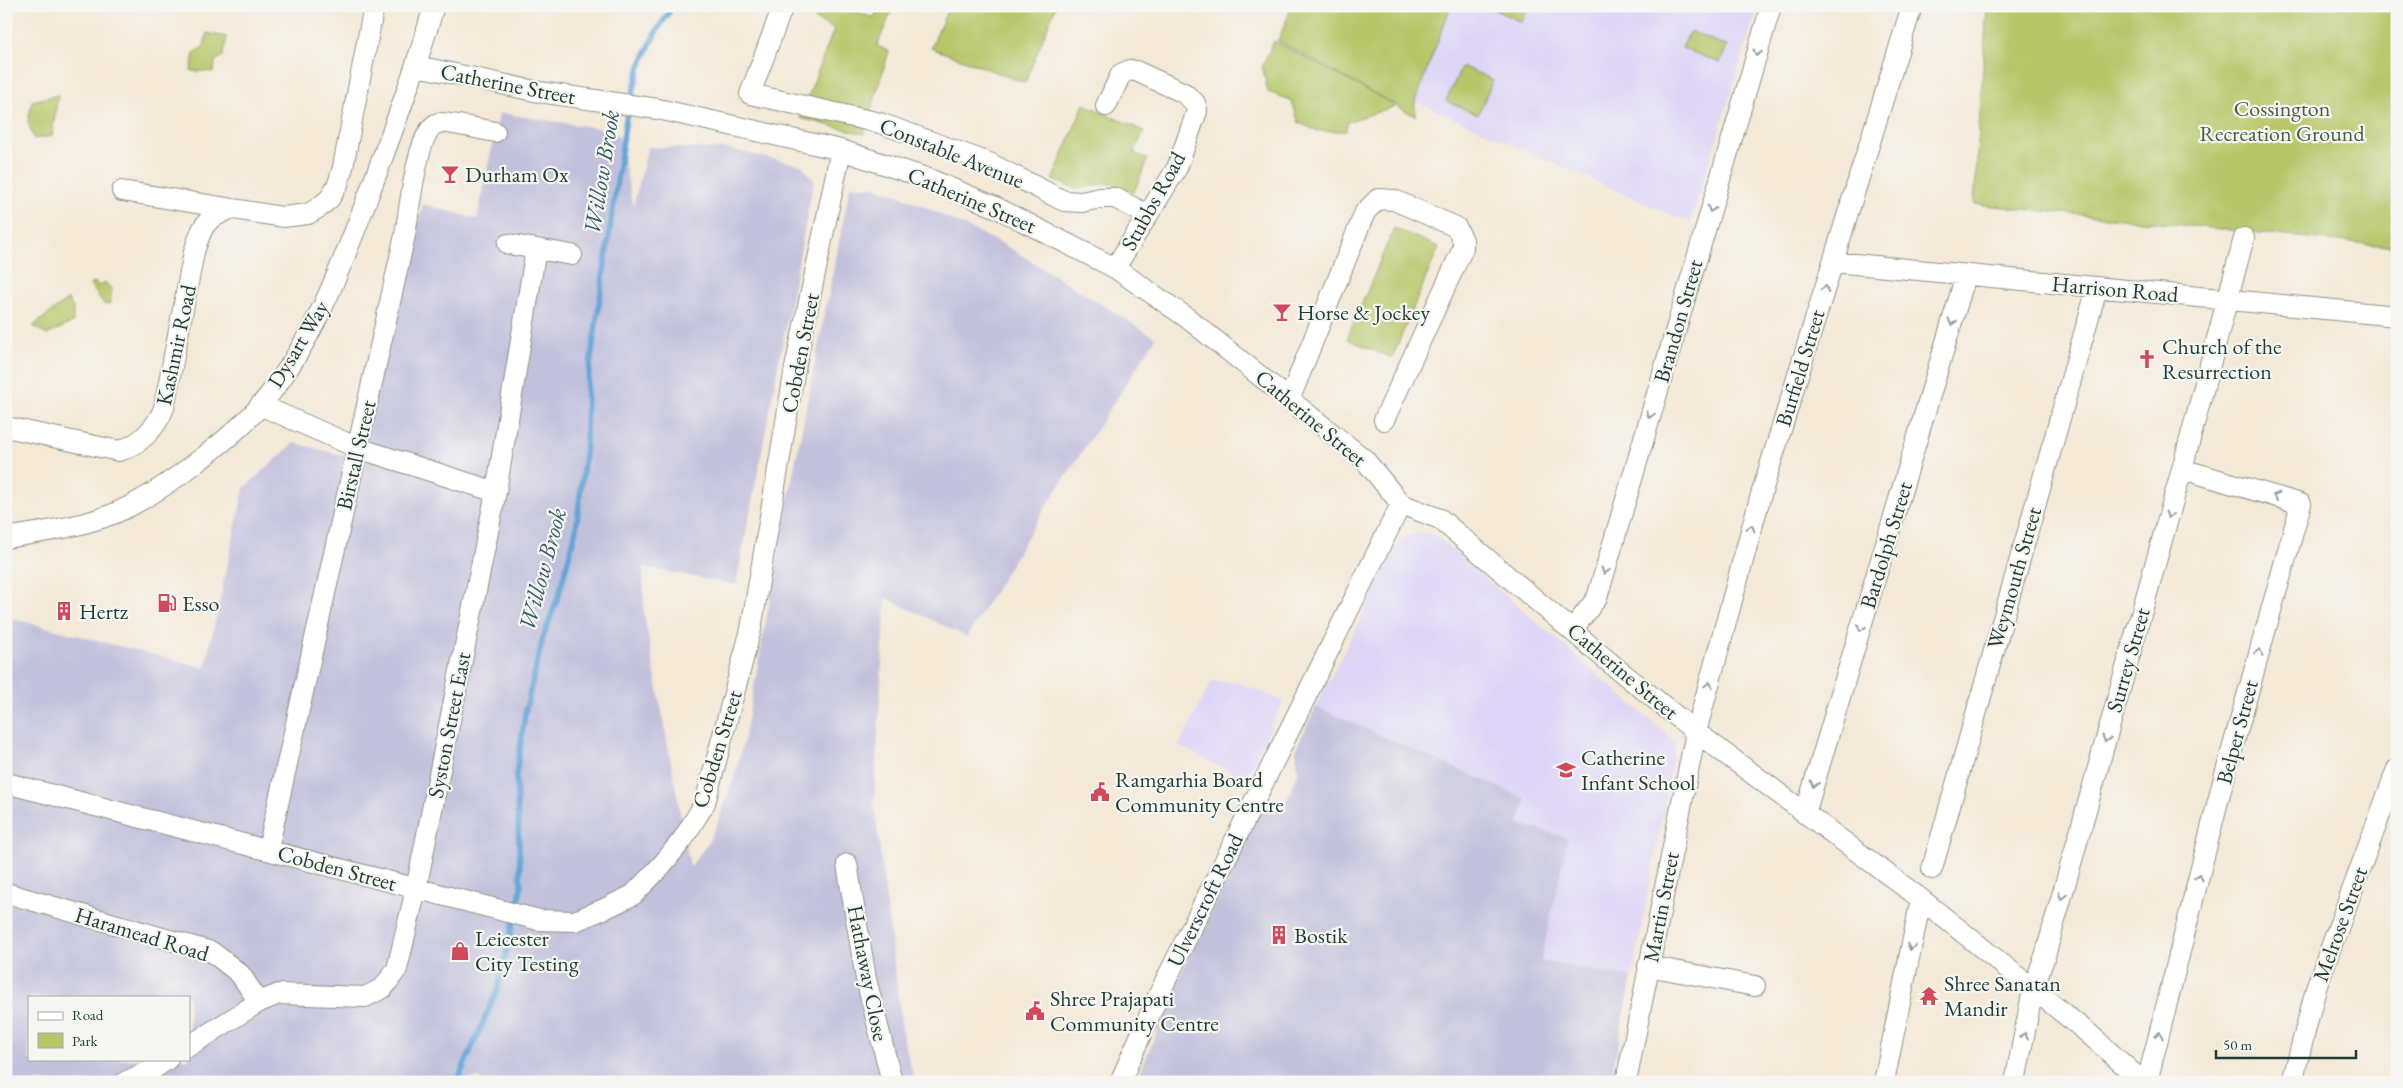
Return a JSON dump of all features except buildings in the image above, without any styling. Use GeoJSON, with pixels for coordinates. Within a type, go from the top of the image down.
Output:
{"type":"FeatureCollection","features":[{"type":"Feature","properties":{"kind":"street"},"geometry":{"type":"LineString","coordinates":[[122,191],[283,217],[308,214],[320,207],[330,198],[343,167],[374,6]]}},
{"type":"Feature","properties":{"kind":"street","name":"Dysart Way"},"geometry":{"type":"LineString","coordinates":[[6,538],[79,524],[112,514],[144,499],[205,456],[260,405],[286,371],[317,317],[342,267],[416,66],[434,6]]}},
{"type":"Feature","properties":{"kind":"street","name":"Constable Avenue"},"geometry":{"type":"LineString","coordinates":[[783,6],[750,94],[880,123],[989,163],[1064,201],[1082,202],[1100,198],[1115,198],[1148,216]]}},
{"type":"Feature","properties":{"kind":"street","name":"Brandon Street"},"geometry":{"type":"LineString","coordinates":[[1573,629],[1597,598],[1771,6]]}},
{"type":"Feature","properties":{"kind":"street","name":"Burfield Street"},"geometry":{"type":"LineString","coordinates":[[1696,732],[1760,498],[1912,6]]}},
{"type":"Feature","properties":{"kind":"street","name":"Catherine Street"},"geometry":{"type":"LineString","coordinates":[[416,66],[539,92],[658,109],[840,150],[929,180],[995,207],[1115,268],[1186,317],[1290,398],[1364,459],[1401,504],[1440,519],[1573,629],[1615,667],[1696,732],[1920,899],[2088,1032],[2143,1082]]}},
{"type":"Feature","properties":{"kind":"street","name":"Stubbs Road"},"geometry":{"type":"LineString","coordinates":[[1106,106],[1121,74],[1130,70],[1141,73],[1184,93],[1195,104],[1196,118],[1177,168],[1115,268]]}},
{"type":"Feature","properties":{"kind":"street","name":"Birstall Street"},"geometry":{"type":"LineString","coordinates":[[268,849],[405,235],[421,144],[428,128],[439,122],[495,132]]}},
{"type":"Feature","properties":{"kind":"street","name":"Cobden Street"},"geometry":{"type":"LineString","coordinates":[[6,783],[539,920],[575,920],[633,895],[661,866],[683,839],[705,803],[751,629],[795,368],[840,150]]}},
{"type":"Feature","properties":{"kind":"street"},"geometry":{"type":"LineString","coordinates":[[1290,398],[1365,212],[1378,199],[1394,200],[1456,227],[1463,240],[1463,248],[1384,420]]}},
{"type":"Feature","properties":{"kind":"street","name":"Kashmir Road"},"geometry":{"type":"LineString","coordinates":[[6,427],[118,451],[129,448],[150,432],[159,422],[164,408],[194,252],[201,230],[211,216],[230,209]]}},
{"type":"Feature","properties":{"kind":"street","name":"Surrey Street"},"geometry":{"type":"LineString","coordinates":[[2015,1082],[2033,989],[2045,956],[2182,468],[2244,238]]}},
{"type":"Feature","properties":{"kind":"street"},"geometry":{"type":"LineString","coordinates":[[508,244],[572,255]]}},
{"type":"Feature","properties":{"kind":"street","name":"Syston Street East"},"geometry":{"type":"LineString","coordinates":[[190,1045],[259,1002],[280,994],[366,997],[383,988],[397,969],[416,889],[496,492],[536,249]]}},
{"type":"Feature","properties":{"kind":"street","name":"Harrison Road"},"geometry":{"type":"LineString","coordinates":[[1834,262],[2097,288],[2228,298],[2397,316]]}},
{"type":"Feature","properties":{"kind":"street","name":"Bardolph Street"},"geometry":{"type":"LineString","coordinates":[[1805,814],[1966,275]]}},
{"type":"Feature","properties":{"kind":"street","name":"Weymouth Street"},"geometry":{"type":"LineString","coordinates":[[1932,868],[2097,288]]}},
{"type":"Feature","properties":{"kind":"street"},"geometry":{"type":"LineString","coordinates":[[260,405],[358,448],[496,492]]}},
{"type":"Feature","properties":{"kind":"street","name":"Belper Street"},"geometry":{"type":"LineString","coordinates":[[2147,1082],[2222,785],[2301,504],[2182,468]]}},
{"type":"Feature","properties":{"kind":"street","name":"Ulverscroft Road"},"geometry":{"type":"LineString","coordinates":[[1120,1082],[1158,996],[1401,504]]}},
{"type":"Feature","properties":{"kind":"street","name":"Martin Street"},"geometry":{"type":"LineString","coordinates":[[1626,1082],[1696,732]]}},
{"type":"Feature","properties":{"kind":"street","name":"Melrose Street"},"geometry":{"type":"LineString","coordinates":[[2292,1082],[2317,985],[2391,806],[2397,769]]}},
{"type":"Feature","properties":{"kind":"street","name":"Hathaway Close"},"geometry":{"type":"LineString","coordinates":[[848,864],[866,980],[892,1082]]}},
{"type":"Feature","properties":{"kind":"street","name":"Haramead Road"},"geometry":{"type":"LineString","coordinates":[[6,893],[212,952],[240,974],[259,1002]]}},
{"type":"Feature","properties":{"kind":"street"},"geometry":{"type":"LineString","coordinates":[[1884,1082],[1920,899]]}},
{"type":"Feature","properties":{"kind":"street"},"geometry":{"type":"LineString","coordinates":[[1648,966],[1755,986]]}},
{"type":"Feature","properties":{"kind":"street"},"geometry":{"type":"LineString","coordinates":[[125,1082],[166,1060]]}},
{"type":"Feature","properties":{"kind":"shaded area"},"geometry":{"type":"Polygon","coordinates":[[[1451,6],[1758,6],[1690,223],[1415,101],[1451,6]]]}},
{"type":"Feature","properties":{"kind":"shaded area"},"geometry":{"type":"Polygon","coordinates":[[[499,113],[598,128],[619,136],[633,207],[648,147],[729,149],[801,165],[814,180],[736,585],[643,567],[644,613],[690,867],[708,843],[717,824],[736,771],[746,730],[793,474],[850,186],[876,187],[910,200],[1003,244],[1156,338],[1040,516],[967,637],[886,598],[874,802],[903,1037],[915,1082],[480,1082],[481,1078],[422,1082],[6,1082],[6,617],[205,668],[244,488],[294,443],[349,457],[423,204],[477,219],[499,113]]]}},
{"type":"Feature","properties":{"kind":"shaded area","name":"Catherine Infant School"},"geometry":{"type":"Polygon","coordinates":[[[1423,532],[1436,536],[1676,742],[1632,978],[1541,961],[1568,838],[1519,824],[1316,707],[1401,538],[1423,532]]]}},
{"type":"Feature","properties":{"kind":"shaded area"},"geometry":{"type":"Polygon","coordinates":[[[1212,681],[1240,683],[1284,701],[1245,779],[1179,746],[1212,681]]]}},
{"type":"Feature","properties":{"kind":"shaded area"},"geometry":{"type":"Polygon","coordinates":[[[1316,707],[1526,799],[1519,824],[1568,838],[1541,961],[1632,978],[1610,1082],[1136,1082],[1182,971],[1257,815],[1265,808],[1285,805],[1298,773],[1296,749],[1316,707]]]}},
{"type":"Feature","properties":{"kind":"green space"},"geometry":{"type":"Polygon","coordinates":[[[820,6],[843,6],[871,17],[874,17],[880,6],[892,10],[877,46],[889,51],[864,134],[800,118],[834,29],[815,19],[820,6]]]}},
{"type":"Feature","properties":{"kind":"green space"},"geometry":{"type":"Polygon","coordinates":[[[949,6],[1056,6],[1025,83],[931,48],[949,6]]]}},
{"type":"Feature","properties":{"kind":"green space"},"geometry":{"type":"Polygon","coordinates":[[[1292,6],[1451,6],[1415,101],[1415,116],[1396,106],[1347,122],[1346,131],[1318,131],[1299,123],[1291,100],[1268,92],[1262,66],[1274,41],[1395,105],[1278,41],[1292,6]]]}},
{"type":"Feature","properties":{"kind":"green space"},"geometry":{"type":"Polygon","coordinates":[[[1486,6],[1528,6],[1521,22],[1486,6]]]}},
{"type":"Feature","properties":{"kind":"green space","name":"Cossington Recreation Ground"},"geometry":{"type":"Polygon","coordinates":[[[1987,6],[2397,6],[2397,247],[1974,204],[1987,6]]]}},
{"type":"Feature","properties":{"kind":"green space"},"geometry":{"type":"Polygon","coordinates":[[[1690,31],[1727,46],[1720,63],[1682,48],[1690,31]]]}},
{"type":"Feature","properties":{"kind":"green space"},"geometry":{"type":"Polygon","coordinates":[[[207,33],[227,37],[223,56],[215,61],[214,72],[191,71],[194,53],[204,46],[207,33]]]}},
{"type":"Feature","properties":{"kind":"green space"},"geometry":{"type":"Polygon","coordinates":[[[1462,66],[1493,80],[1478,115],[1446,101],[1462,66]]]}},
{"type":"Feature","properties":{"kind":"green space"},"geometry":{"type":"Polygon","coordinates":[[[58,95],[52,136],[34,139],[28,122],[32,101],[58,95]]]}},
{"type":"Feature","properties":{"kind":"green space"},"geometry":{"type":"Polygon","coordinates":[[[1084,104],[1144,131],[1134,153],[1148,159],[1134,192],[1108,183],[1077,189],[1052,180],[1084,104]]]}},
{"type":"Feature","properties":{"kind":"green space"},"geometry":{"type":"Polygon","coordinates":[[[1394,228],[1439,247],[1392,358],[1347,339],[1394,228]]]}},
{"type":"Feature","properties":{"kind":"green space"},"geometry":{"type":"Polygon","coordinates":[[[95,282],[98,286],[105,282],[112,290],[110,303],[105,305],[90,285],[95,282]]]}},
{"type":"Feature","properties":{"kind":"green space"},"geometry":{"type":"Polygon","coordinates":[[[68,299],[73,308],[73,322],[47,335],[33,326],[68,299]]]}},
{"type":"Feature","properties":{"kind":"waterway","name":"Willow Brook"},"geometry":{"type":"LineString","coordinates":[[457,1082],[498,988],[521,889],[516,775],[526,708],[543,638],[559,594],[576,530],[586,445],[587,387],[626,119],[640,66],[656,32],[673,6]]}},
{"type":"Feature","properties":{"kind":"place","name":"Durham Ox"},"geometry":{"type":"Point","coordinates":[450,174]}},
{"type":"Feature","properties":{"kind":"place","name":"Horse & Jockey"},"geometry":{"type":"Point","coordinates":[1282,312]}},
{"type":"Feature","properties":{"kind":"place","name":"Church of the Resurrection"},"geometry":{"type":"Point","coordinates":[2147,359]}},
{"type":"Feature","properties":{"kind":"place","name":"Esso"},"geometry":{"type":"Point","coordinates":[167,603]}},
{"type":"Feature","properties":{"kind":"place","name":"Hertz"},"geometry":{"type":"Point","coordinates":[64,611]}},
{"type":"Feature","properties":{"kind":"place","name":"Catherine Infant School"},"geometry":{"type":"Point","coordinates":[1566,770]}},
{"type":"Feature","properties":{"kind":"place","name":"Ramgarhia Board Community Centre"},"geometry":{"type":"Point","coordinates":[1100,792]}},
{"type":"Feature","properties":{"kind":"place","name":"Bostik"},"geometry":{"type":"Point","coordinates":[1279,935]}},
{"type":"Feature","properties":{"kind":"place","name":"Leicester City Testing"},"geometry":{"type":"Point","coordinates":[460,951]}},
{"type":"Feature","properties":{"kind":"place","name":"Shree Sanatan Mandir"},"geometry":{"type":"Point","coordinates":[1929,996]}},
{"type":"Feature","properties":{"kind":"place","name":"Shree Prajapati Community Centre"},"geometry":{"type":"Point","coordinates":[1035,1011]}}]}
